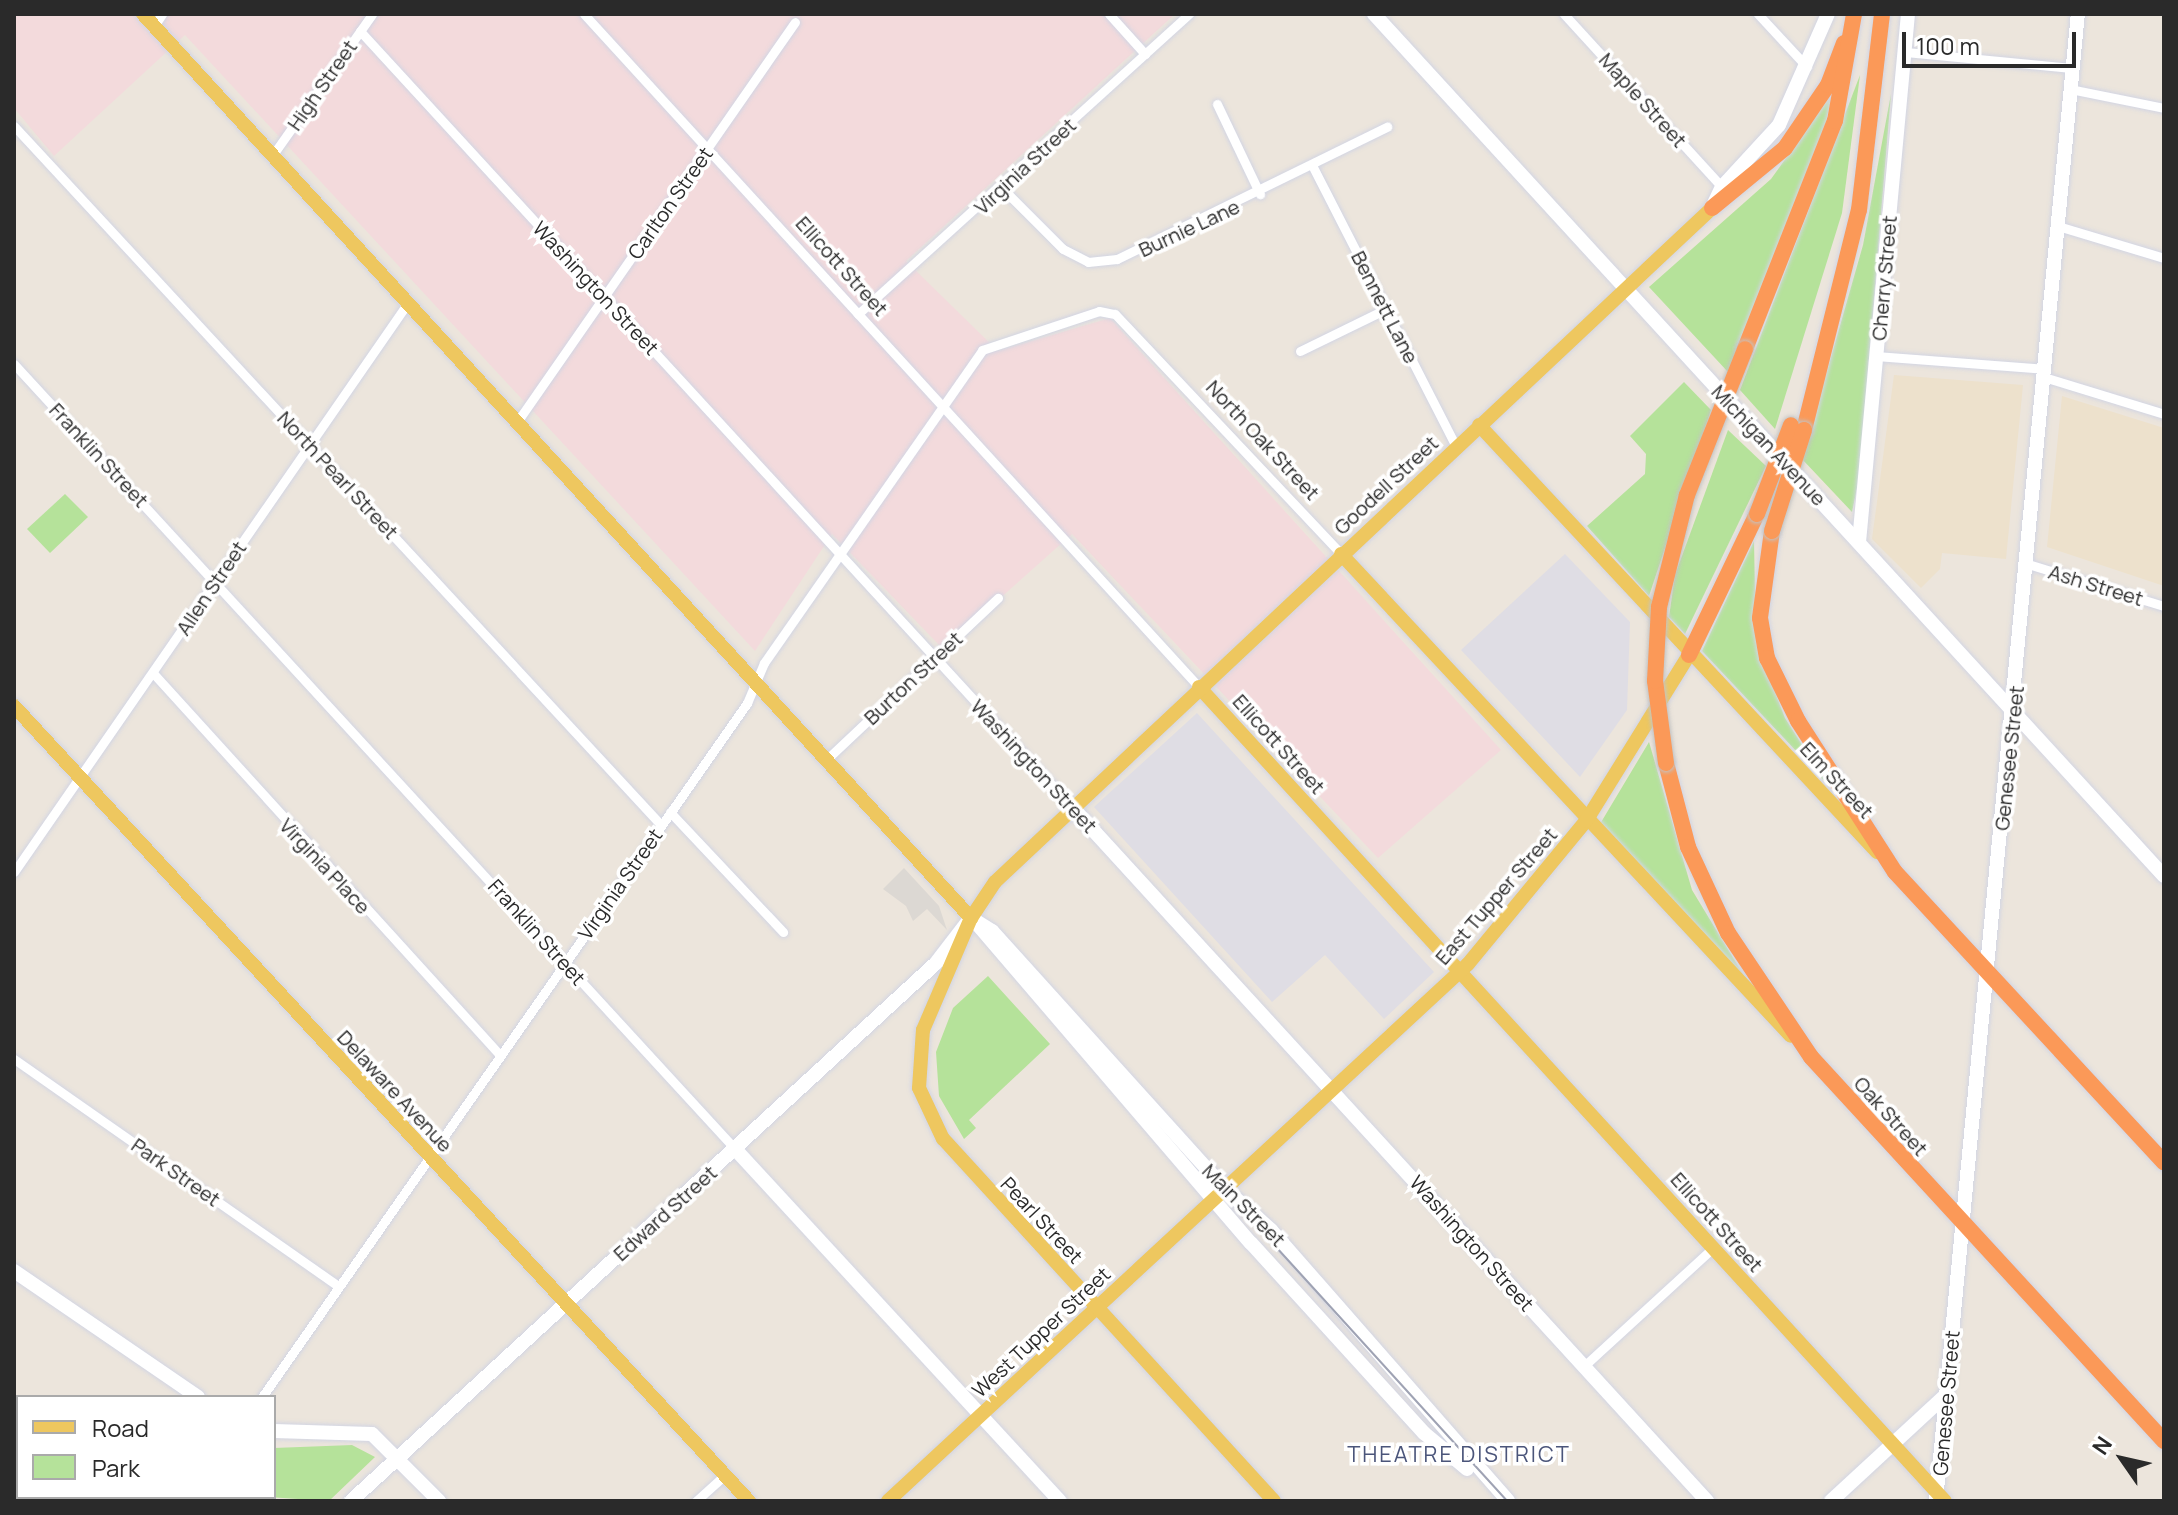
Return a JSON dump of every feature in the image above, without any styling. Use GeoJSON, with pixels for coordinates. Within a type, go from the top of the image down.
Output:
{"type":"FeatureCollection","features":[{"type":"Feature","properties":{"kind":"highway"},"geometry":{"type":"LineString","coordinates":[[1712,208],[1756,178],[1808,117],[1842,53],[1852,14]]}},
{"type":"Feature","properties":{"kind":"highway"},"geometry":{"type":"LineString","coordinates":[[1811,1057],[1728,933],[1688,847],[1666,763],[1655,681],[1659,607],[1687,495],[1835,121],[1852,14]]}},
{"type":"Feature","properties":{"kind":"highway"},"geometry":{"type":"LineString","coordinates":[[1882,14],[1859,210],[1760,577],[1767,658],[1792,711],[1895,872]]}},
{"type":"Feature","properties":{"kind":"highway"},"geometry":{"type":"LineString","coordinates":[[1689,655],[1807,402]]}},
{"type":"Feature","properties":{"kind":"highway","name":"Elm Street"},"geometry":{"type":"LineString","coordinates":[[1895,872],[2164,1163]]}},
{"type":"Feature","properties":{"kind":"highway","name":"Oak Street"},"geometry":{"type":"LineString","coordinates":[[1811,1057],[2164,1441]]}},
{"type":"Feature","properties":{"kind":"main road"},"geometry":{"type":"LineString","coordinates":[[143,14],[158,20],[272,156],[971,918]]}},
{"type":"Feature","properties":{"kind":"main road","name":"Goodell Street"},"geometry":{"type":"LineString","coordinates":[[971,918],[995,882],[1072,807],[1712,208]]}},
{"type":"Feature","properties":{"kind":"main road","name":"Elm Street"},"geometry":{"type":"LineString","coordinates":[[1479,425],[1689,655],[1895,872]]}},
{"type":"Feature","properties":{"kind":"main road","name":"North Oak Street"},"geometry":{"type":"LineString","coordinates":[[1341,554],[1586,821]]}},
{"type":"Feature","properties":{"kind":"main road","name":"East Tupper Street"},"geometry":{"type":"LineString","coordinates":[[1221,1193],[1460,971],[1586,821],[1689,655]]}},
{"type":"Feature","properties":{"kind":"main road","name":"Ellicott Street"},"geometry":{"type":"LineString","coordinates":[[1199,687],[1893,1444],[1939,1498]]}},
{"type":"Feature","properties":{"kind":"main road","name":"Delaware Avenue"},"geometry":{"type":"LineString","coordinates":[[14,706],[749,1501]]}},
{"type":"Feature","properties":{"kind":"main road","name":"Oak Street"},"geometry":{"type":"LineString","coordinates":[[1586,821],[1811,1057]]}},
{"type":"Feature","properties":{"kind":"main road","name":"Pearl Street"},"geometry":{"type":"LineString","coordinates":[[971,918],[923,1030],[919,1088],[943,1139],[1274,1501]]}},
{"type":"Feature","properties":{"kind":"main road","name":"West Tupper Street"},"geometry":{"type":"LineString","coordinates":[[888,1501],[1221,1193]]}},
{"type":"Feature","properties":{"kind":"street","name":"High Street"},"geometry":{"type":"LineString","coordinates":[[272,156],[372,14]]}},
{"type":"Feature","properties":{"kind":"street","name":"Ellicott Street"},"geometry":{"type":"LineString","coordinates":[[584,14],[1199,687]]}},
{"type":"Feature","properties":{"kind":"street"},"geometry":{"type":"LineString","coordinates":[[1109,14],[1145,54]]}},
{"type":"Feature","properties":{"kind":"street","name":"Virginia Street"},"geometry":{"type":"LineString","coordinates":[[858,314],[1002,188],[1189,14]]}},
{"type":"Feature","properties":{"kind":"street","name":"Michigan Avenue"},"geometry":{"type":"LineString","coordinates":[[1374,14],[2164,876]]}},
{"type":"Feature","properties":{"kind":"street","name":"Maple Street"},"geometry":{"type":"LineString","coordinates":[[1564,14],[1722,187]]}},
{"type":"Feature","properties":{"kind":"street"},"geometry":{"type":"LineString","coordinates":[[1758,14],[1809,70]]}},
{"type":"Feature","properties":{"kind":"street","name":"Goodell Street"},"geometry":{"type":"LineString","coordinates":[[1712,208],[1722,187],[1779,125],[1809,70],[1828,14]]}},
{"type":"Feature","properties":{"kind":"street","name":"Cherry Street"},"geometry":{"type":"LineString","coordinates":[[1859,542],[1908,14]]}},
{"type":"Feature","properties":{"kind":"street","name":"Genesee Street"},"geometry":{"type":"LineString","coordinates":[[1939,1498],[1946,1395],[2014,712],[2078,14]]}},
{"type":"Feature","properties":{"kind":"street","name":"Carlton Street"},"geometry":{"type":"LineString","coordinates":[[517,422],[795,22]]}},
{"type":"Feature","properties":{"kind":"street","name":"Washington Street"},"geometry":{"type":"LineString","coordinates":[[360,31],[1707,1501]]}},
{"type":"Feature","properties":{"kind":"street"},"geometry":{"type":"LineString","coordinates":[[1905,52],[2072,68]]}},
{"type":"Feature","properties":{"kind":"street"},"geometry":{"type":"LineString","coordinates":[[2070,89],[2164,108]]}},
{"type":"Feature","properties":{"kind":"street"},"geometry":{"type":"LineString","coordinates":[[1217,104],[1260,194]]}},
{"type":"Feature","properties":{"kind":"street","name":"North Pearl Street"},"geometry":{"type":"LineString","coordinates":[[14,126],[661,825]]}},
{"type":"Feature","properties":{"kind":"street","name":"Burnie Lane"},"geometry":{"type":"LineString","coordinates":[[1002,188],[1063,249],[1088,262],[1157,245],[1387,127]]}},
{"type":"Feature","properties":{"kind":"street","name":"Bennett Lane"},"geometry":{"type":"LineString","coordinates":[[1313,167],[1456,447]]}},
{"type":"Feature","properties":{"kind":"street"},"geometry":{"type":"LineString","coordinates":[[2058,226],[2164,258]]}},
{"type":"Feature","properties":{"kind":"street","name":"Allen Street"},"geometry":{"type":"LineString","coordinates":[[14,872],[407,304]]}},
{"type":"Feature","properties":{"kind":"street"},"geometry":{"type":"LineString","coordinates":[[1300,351],[1386,309]]}},
{"type":"Feature","properties":{"kind":"street","name":"North Oak Street"},"geometry":{"type":"LineString","coordinates":[[943,406],[982,350],[1099,311],[1115,314],[1341,554]]}},
{"type":"Feature","properties":{"kind":"street"},"geometry":{"type":"LineString","coordinates":[[1877,356],[2044,373],[2164,414]]}},
{"type":"Feature","properties":{"kind":"street","name":"Franklin Street"},"geometry":{"type":"LineString","coordinates":[[14,364],[217,580],[1060,1501]]}},
{"type":"Feature","properties":{"kind":"street","name":"Virginia Street"},"geometry":{"type":"LineString","coordinates":[[263,1395],[670,812],[839,553],[943,406]]}},
{"type":"Feature","properties":{"kind":"street","name":"Ash Street"},"geometry":{"type":"LineString","coordinates":[[2028,564],[2164,606]]}},
{"type":"Feature","properties":{"kind":"street","name":"Burton Street"},"geometry":{"type":"LineString","coordinates":[[827,759],[998,598]]}},
{"type":"Feature","properties":{"kind":"street","name":"Virginia Place"},"geometry":{"type":"LineString","coordinates":[[153,673],[500,1055]]}},
{"type":"Feature","properties":{"kind":"street"},"geometry":{"type":"LineString","coordinates":[[670,812],[783,932]]}},
{"type":"Feature","properties":{"kind":"street"},"geometry":{"type":"LineString","coordinates":[[971,918],[1221,1193],[1374,1379],[1460,1461],[1496,1501]]}},
{"type":"Feature","properties":{"kind":"street","name":"Edward Street"},"geometry":{"type":"LineString","coordinates":[[351,1501],[936,963],[971,918]]}},
{"type":"Feature","properties":{"kind":"street","name":"Park Street"},"geometry":{"type":"LineString","coordinates":[[14,1059],[338,1286]]}},
{"type":"Feature","properties":{"kind":"street","name":"Main Street"},"geometry":{"type":"LineString","coordinates":[[1221,1193],[1391,1360],[1508,1501]]}},
{"type":"Feature","properties":{"kind":"street"},"geometry":{"type":"LineString","coordinates":[[1584,1366],[1713,1248]]}},
{"type":"Feature","properties":{"kind":"street"},"geometry":{"type":"LineString","coordinates":[[14,1271],[195,1395]]}},
{"type":"Feature","properties":{"kind":"street"},"geometry":{"type":"LineString","coordinates":[[1831,1501],[1946,1395]]}},
{"type":"Feature","properties":{"kind":"street"},"geometry":{"type":"LineString","coordinates":[[276,1431],[348,1429],[372,1434],[439,1501]]}},
{"type":"Feature","properties":{"kind":"street"},"geometry":{"type":"LineString","coordinates":[[696,1501],[725,1475]]}},
{"type":"Feature","properties":{"kind":"shaded area"},"geometry":{"type":"Polygon","coordinates":[[[14,14],[1175,14],[906,261],[998,351],[1110,318],[1501,750],[1378,858],[1072,534],[943,649],[832,534],[755,651],[185,35],[54,156],[14,108],[14,14]]]}},
{"type":"Feature","properties":{"kind":"shaded area"},"geometry":{"type":"Polygon","coordinates":[[[1894,375],[2023,385],[2006,559],[1942,553],[1940,569],[1921,588],[1872,539],[1894,375]]]}},
{"type":"Feature","properties":{"kind":"shaded area"},"geometry":{"type":"Polygon","coordinates":[[[2062,396],[2164,428],[2164,586],[2047,547],[2062,396]]]}},
{"type":"Feature","properties":{"kind":"shaded area"},"geometry":{"type":"Polygon","coordinates":[[[1565,554],[1630,622],[1627,710],[1580,777],[1461,650],[1565,554]]]}},
{"type":"Feature","properties":{"kind":"shaded area"},"geometry":{"type":"Polygon","coordinates":[[[1197,713],[1434,972],[1384,1019],[1325,955],[1272,1002],[1094,807],[1197,713]]]}},
{"type":"Feature","properties":{"kind":"shaded area"},"geometry":{"type":"Polygon","coordinates":[[[904,868],[939,906],[947,930],[927,909],[913,921],[906,906],[883,889],[904,868]]]}},
{"type":"Feature","properties":{"kind":"green space"},"geometry":{"type":"Polygon","coordinates":[[[1860,75],[1842,213],[1775,429],[1740,390],[1860,75]]]}},
{"type":"Feature","properties":{"kind":"green space"},"geometry":{"type":"Polygon","coordinates":[[[1832,94],[1826,122],[1728,372],[1649,287],[1771,179],[1832,94]]]}},
{"type":"Feature","properties":{"kind":"green space"},"geometry":{"type":"Polygon","coordinates":[[[1891,94],[1859,478],[1852,512],[1802,459],[1863,245],[1891,94]]]}},
{"type":"Feature","properties":{"kind":"green space"},"geometry":{"type":"Polygon","coordinates":[[[1684,382],[1711,410],[1649,596],[1587,526],[1645,474],[1646,454],[1630,436],[1684,382]]]}},
{"type":"Feature","properties":{"kind":"green space"},"geometry":{"type":"Polygon","coordinates":[[[1728,430],[1766,466],[1685,634],[1669,617],[1675,575],[1728,430]]]}},
{"type":"Feature","properties":{"kind":"green space"},"geometry":{"type":"Polygon","coordinates":[[[65,494],[88,517],[50,553],[27,529],[65,494]]]}},
{"type":"Feature","properties":{"kind":"green space"},"geometry":{"type":"Polygon","coordinates":[[[1754,541],[1756,643],[1785,718],[1827,784],[1702,651],[1754,541]]]}},
{"type":"Feature","properties":{"kind":"green space"},"geometry":{"type":"Polygon","coordinates":[[[1649,742],[1692,890],[1746,979],[1600,824],[1649,742]]]}},
{"type":"Feature","properties":{"kind":"green space"},"geometry":{"type":"Polygon","coordinates":[[[988,976],[1050,1044],[969,1120],[976,1128],[964,1139],[939,1096],[936,1052],[953,1008],[988,976]]]}},
{"type":"Feature","properties":{"kind":"green space"},"geometry":{"type":"Polygon","coordinates":[[[352,1445],[375,1457],[329,1501],[276,1498],[276,1448],[352,1445]]]}},
{"type":"Feature","properties":{"kind":"tram line"},"geometry":{"type":"LineString","coordinates":[[1266,1236],[1507,1501]]}},
{"type":"Feature","properties":{"kind":"district","name":"THEATRE DISTRICT"},"geometry":{"type":"Point","coordinates":[1459,1455]}}]}
